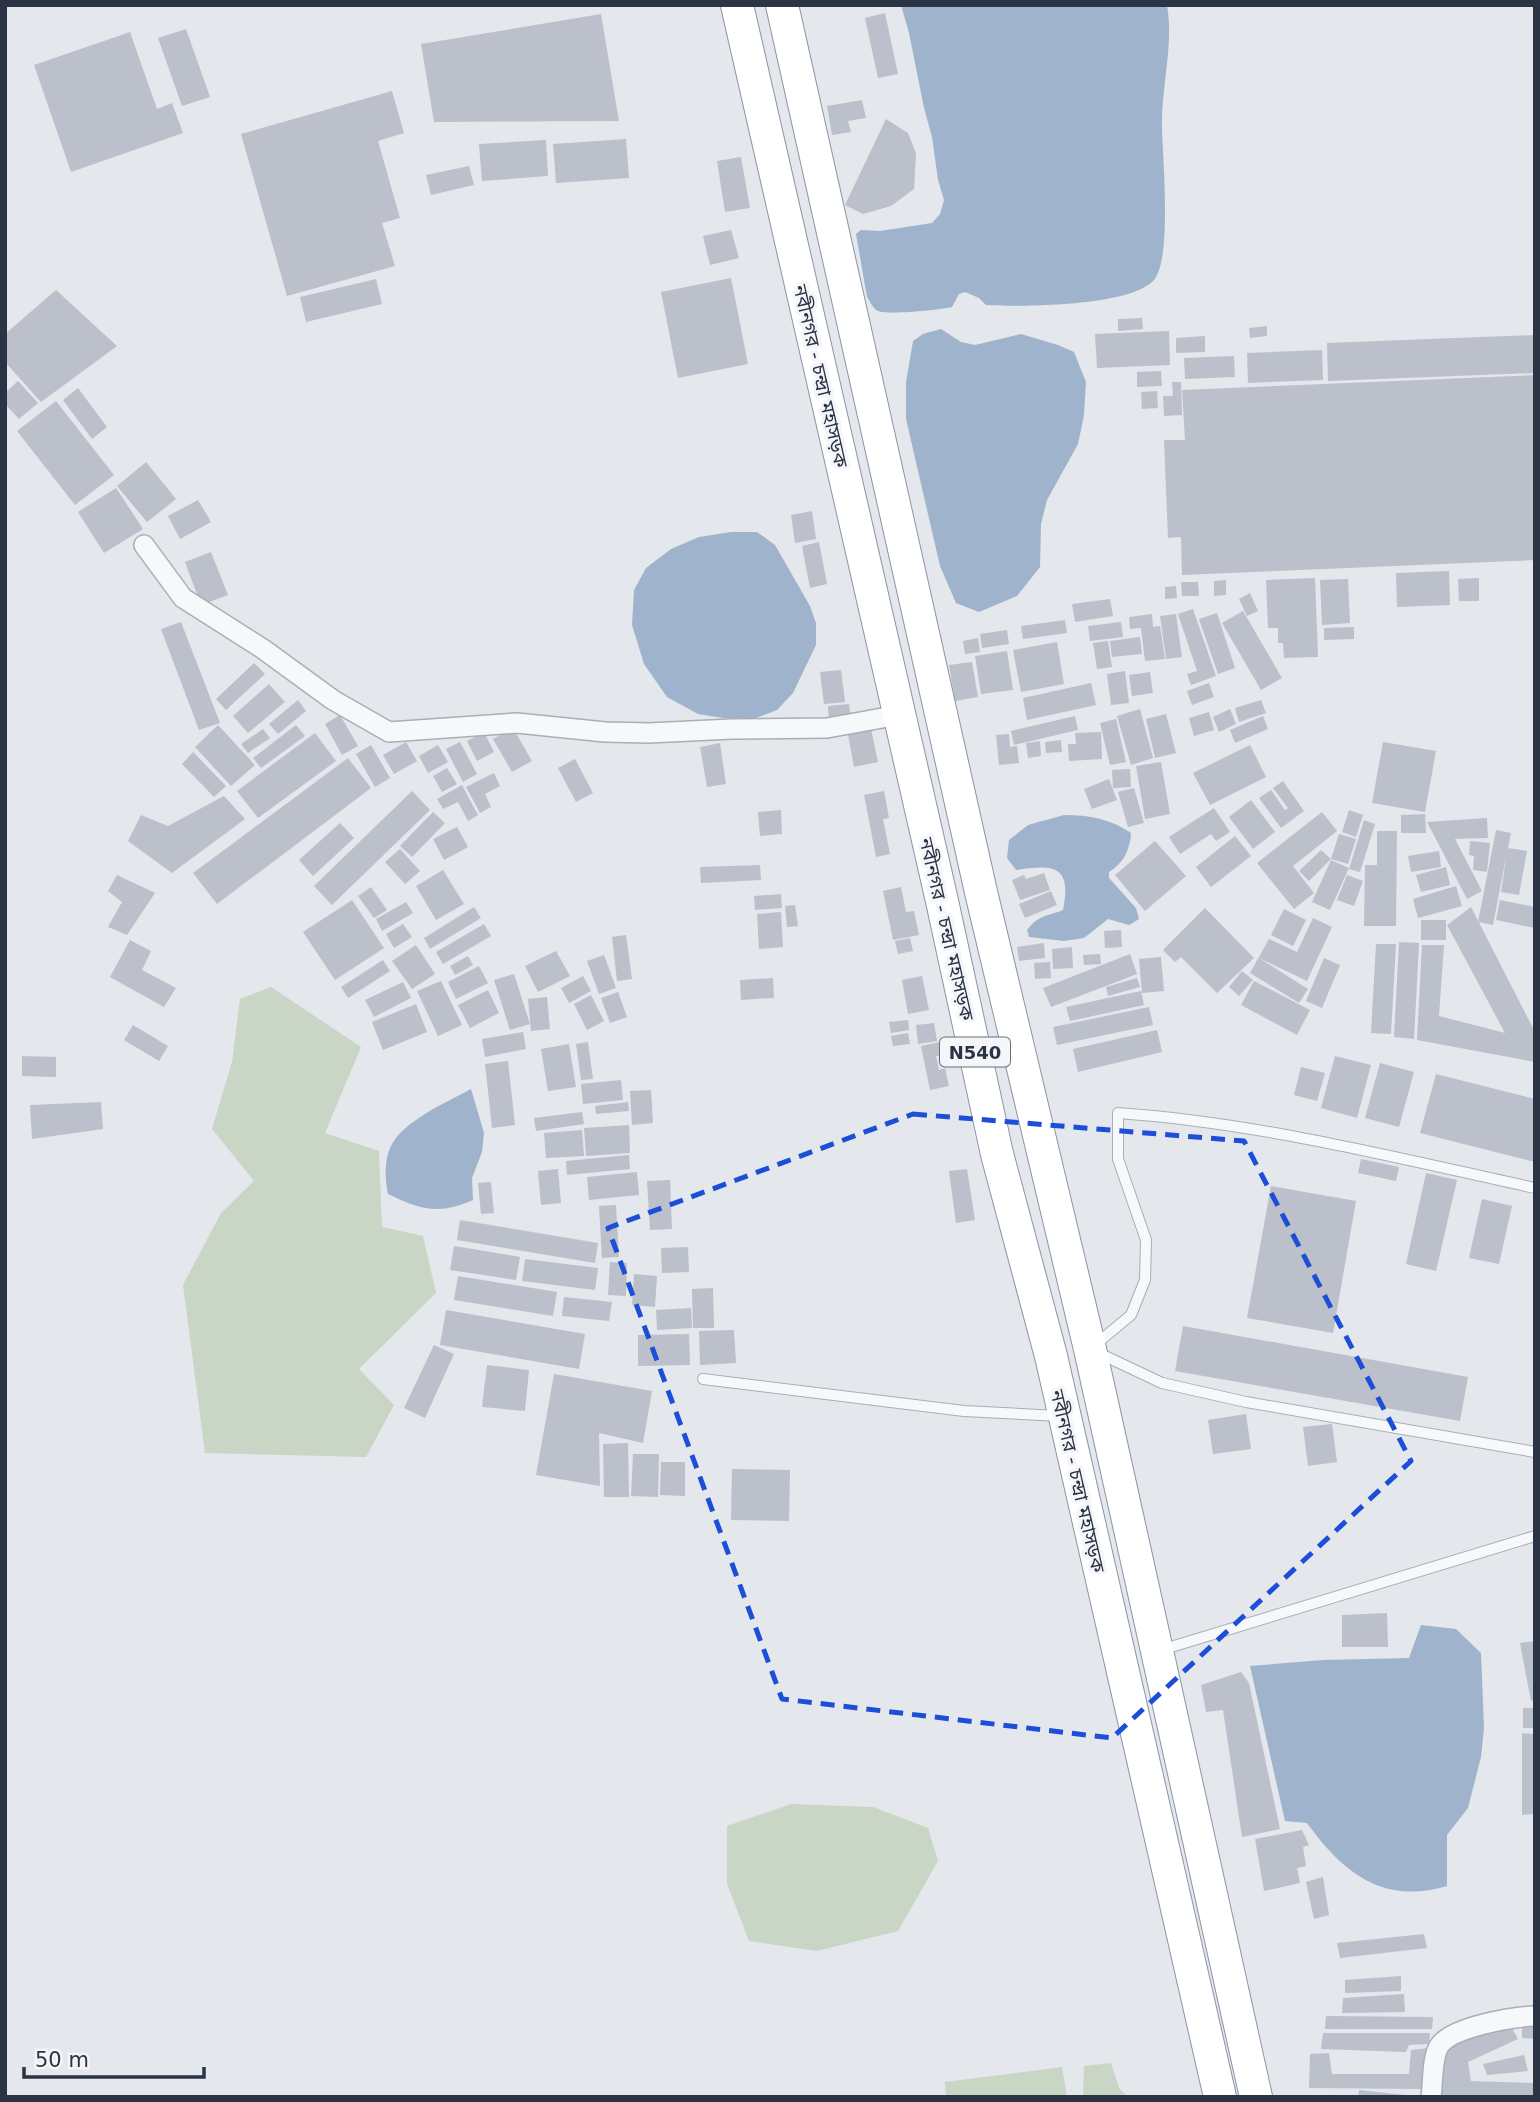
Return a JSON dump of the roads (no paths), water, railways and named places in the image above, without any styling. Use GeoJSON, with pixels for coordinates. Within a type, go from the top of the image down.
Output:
{"type":"FeatureCollection","features":[{"type":"Feature","properties":{"kind":"highway","name":"নবীনগর - চন্দ্রা মহাসড়ক"},"geometry":{"type":"LineString","coordinates":[[737,5],[942,901],[997,1154],[1051,1356],[1220,2097]]}},
{"type":"Feature","properties":{"kind":"highway","name":"নবীনগর - চন্দ্রা মহাসড়ক"},"geometry":{"type":"LineString","coordinates":[[782,5],[978,878],[1090,1349],[1255,2097]]}},
{"type":"Feature","properties":{"kind":"street"},"geometry":{"type":"LineString","coordinates":[[145,545],[183,598],[263,649],[333,700],[389,732],[517,723],[606,732],[649,733],[827,728],[899,715]]}},
{"type":"Feature","properties":{"kind":"street"},"geometry":{"type":"LineString","coordinates":[[1431,2097],[1437,2049],[1445,2038],[1460,2031],[1535,2016]]}},
{"type":"Feature","properties":{"kind":"lane"},"geometry":{"type":"LineString","coordinates":[[1535,1188],[1295,1136],[1186,1117],[1118,1112],[1118,1159],[1146,1240],[1146,1280],[1131,1315],[1090,1349],[1162,1383],[1246,1402],[1535,1452]]}},
{"type":"Feature","properties":{"kind":"lane"},"geometry":{"type":"LineString","coordinates":[[703,1379],[964,1411],[1063,1416]]}},
{"type":"Feature","properties":{"kind":"lane"},"geometry":{"type":"LineString","coordinates":[[1157,1651],[1535,1536]]}},
{"type":"Feature","properties":{"kind":"water"},"geometry":{"type":"Polygon","coordinates":[[[901,5],[1167,5],[1169,36],[1162,113],[1165,228],[1161,265],[1156,277],[1145,287],[1103,300],[1077,303],[986,305],[979,298],[965,292],[959,294],[952,307],[914,312],[875,309],[867,297],[856,234],[861,230],[880,231],[932,223],[940,214],[944,200],[901,5]]]}},
{"type":"Feature","properties":{"kind":"water"},"geometry":{"type":"Polygon","coordinates":[[[941,329],[961,342],[975,345],[1021,334],[1058,345],[1074,352],[1086,382],[1084,415],[1078,444],[1047,500],[1041,524],[1040,567],[1017,596],[979,612],[956,603],[940,566],[906,419],[906,382],[913,341],[923,334],[941,329]]]}},
{"type":"Feature","properties":{"kind":"water"},"geometry":{"type":"Polygon","coordinates":[[[731,532],[757,532],[775,545],[810,606],[816,623],[816,645],[793,693],[777,710],[753,719],[698,714],[667,697],[644,664],[632,625],[634,590],[646,568],[671,549],[699,537],[731,532]]]}},
{"type":"Feature","properties":{"kind":"water"},"geometry":{"type":"Polygon","coordinates":[[[1064,815],[1099,819],[1116,824],[1131,833],[1125,855],[1109,872],[1109,878],[1136,908],[1139,919],[1129,925],[1108,919],[1084,938],[1064,941],[1029,937],[1027,930],[1036,921],[1063,910],[1065,884],[1062,876],[1050,868],[1016,870],[1007,858],[1009,840],[1028,825],[1064,815]]]}},
{"type":"Feature","properties":{"kind":"water"},"geometry":{"type":"Polygon","coordinates":[[[471,1089],[484,1133],[482,1152],[472,1178],[473,1200],[450,1208],[430,1209],[388,1194],[386,1163],[397,1137],[415,1120],[471,1089]]]}},
{"type":"Feature","properties":{"kind":"water"},"geometry":{"type":"Polygon","coordinates":[[[1421,1625],[1456,1629],[1481,1653],[1484,1728],[1481,1757],[1468,1808],[1447,1835],[1447,1886],[1424,1891],[1403,1891],[1384,1888],[1350,1870],[1335,1857],[1307,1823],[1285,1821],[1250,1666],[1323,1660],[1409,1658],[1421,1625]]]}}]}
